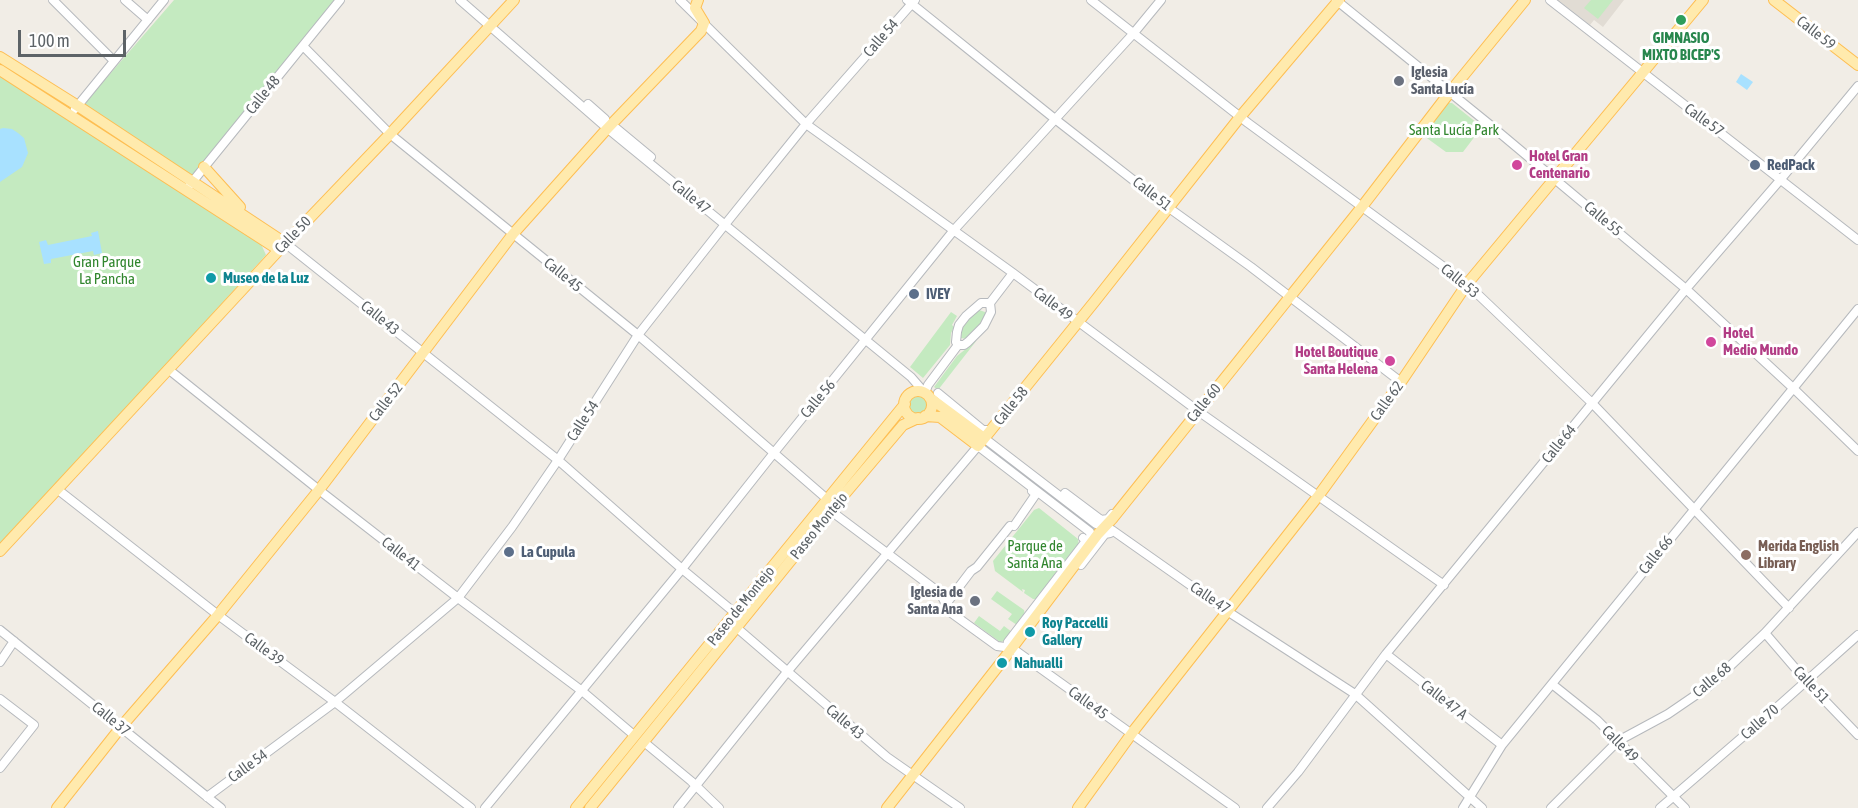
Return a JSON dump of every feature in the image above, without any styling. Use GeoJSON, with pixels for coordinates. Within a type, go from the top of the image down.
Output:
{"type":"FeatureCollection","features":[{"type":"Feature","properties":{"kind":"main road","name":"Calle 50"},"geometry":{"type":"LineString","coordinates":[[0,551],[282,246],[514,0]]}},
{"type":"Feature","properties":{"kind":"main road"},"geometry":{"type":"LineString","coordinates":[[698,0],[695,8],[701,19]]}},
{"type":"Feature","properties":{"kind":"main road","name":"Calle 58"},"geometry":{"type":"LineString","coordinates":[[985,440],[1240,117],[1338,0]]}},
{"type":"Feature","properties":{"kind":"main road","name":"Calle 60"},"geometry":{"type":"LineString","coordinates":[[886,808],[1013,647],[1087,541],[1110,529],[1197,412],[1361,207],[1448,91],[1526,0]]}},
{"type":"Feature","properties":{"kind":"main road","name":"Calle 62"},"geometry":{"type":"LineString","coordinates":[[1078,808],[1131,734],[1319,495],[1401,382],[1467,284],[1549,174],[1643,73],[1703,0]]}},
{"type":"Feature","properties":{"kind":"main road","name":"Calle 59"},"geometry":{"type":"LineString","coordinates":[[1774,0],[1858,65]]}},
{"type":"Feature","properties":{"kind":"main road","name":"Calle 52"},"geometry":{"type":"LineString","coordinates":[[57,808],[121,727],[218,615],[319,490],[513,234],[608,128],[701,31],[704,25],[701,19]]}},
{"type":"Feature","properties":{"kind":"main road","name":"Calle 43"},"geometry":{"type":"LineString","coordinates":[[0,57],[74,111],[282,246]]}},
{"type":"Feature","properties":{"kind":"main road","name":"Calle 43"},"geometry":{"type":"LineString","coordinates":[[0,70],[74,111]]}},
{"type":"Feature","properties":{"kind":"main road"},"geometry":{"type":"LineString","coordinates":[[204,167],[251,220]]}},
{"type":"Feature","properties":{"kind":"main road","name":"Calle 43"},"geometry":{"type":"LineString","coordinates":[[189,186],[251,220],[282,246]]}},
{"type":"Feature","properties":{"kind":"main road"},"geometry":{"type":"LineString","coordinates":[[916,391],[929,394],[932,408],[921,417],[909,415],[905,404],[910,394],[916,391]]}},
{"type":"Feature","properties":{"kind":"main road","name":"Calle 47"},"geometry":{"type":"LineString","coordinates":[[929,394],[985,440]]}},
{"type":"Feature","properties":{"kind":"main road","name":"Paseo de Montejo"},"geometry":{"type":"LineString","coordinates":[[576,808],[640,739],[735,613],[905,404]]}},
{"type":"Feature","properties":{"kind":"main road","name":"Calle 47"},"geometry":{"type":"LineString","coordinates":[[921,417],[940,417],[985,440]]}},
{"type":"Feature","properties":{"kind":"main road","name":"Paseo Montejo"},"geometry":{"type":"LineString","coordinates":[[590,808],[640,739],[737,628],[903,425],[921,417]]}},
{"type":"Feature","properties":{"kind":"street"},"geometry":{"type":"LineString","coordinates":[[53,0],[114,61]]}},
{"type":"Feature","properties":{"kind":"street"},"geometry":{"type":"LineString","coordinates":[[125,0],[147,20]]}},
{"type":"Feature","properties":{"kind":"street"},"geometry":{"type":"LineString","coordinates":[[74,111],[164,0]]}},
{"type":"Feature","properties":{"kind":"street","name":"Calle 48"},"geometry":{"type":"LineString","coordinates":[[189,186],[340,0]]}},
{"type":"Feature","properties":{"kind":"street"},"geometry":{"type":"LineString","coordinates":[[454,0],[489,27]]}},
{"type":"Feature","properties":{"kind":"street","name":"Calle 47"},"geometry":{"type":"LineString","coordinates":[[460,0],[608,128],[867,340],[929,394]]}},
{"type":"Feature","properties":{"kind":"street"},"geometry":{"type":"LineString","coordinates":[[466,0],[489,27]]}},
{"type":"Feature","properties":{"kind":"street","name":"Calle 49"},"geometry":{"type":"LineString","coordinates":[[680,0],[807,124],[1013,273],[1197,412],[1319,495],[1444,585]]}},
{"type":"Feature","properties":{"kind":"street","name":"Calle 53"},"geometry":{"type":"LineString","coordinates":[[1091,0],[1240,117],[1467,284],[1592,403],[1789,608]]}},
{"type":"Feature","properties":{"kind":"street","name":"Calle 56"},"geometry":{"type":"LineString","coordinates":[[485,808],[682,569],[954,230],[1133,34],[1161,0]]}},
{"type":"Feature","properties":{"kind":"street","name":"Calle 55"},"geometry":{"type":"LineString","coordinates":[[1338,0],[1686,289],[1858,451]]}},
{"type":"Feature","properties":{"kind":"street"},"geometry":{"type":"LineString","coordinates":[[1448,91],[1520,0]]}},
{"type":"Feature","properties":{"kind":"street"},"geometry":{"type":"LineString","coordinates":[[1530,0],[1456,93],[1549,174]]}},
{"type":"Feature","properties":{"kind":"street","name":"Calle 57"},"geometry":{"type":"LineString","coordinates":[[1550,0],[1858,240]]}},
{"type":"Feature","properties":{"kind":"street","name":"Calle 51"},"geometry":{"type":"LineString","coordinates":[[911,1],[1055,119],[1169,208],[1401,382]]}},
{"type":"Feature","properties":{"kind":"street","name":"Calle 54"},"geometry":{"type":"LineString","coordinates":[[207,797],[335,702],[458,598],[512,527],[639,335],[725,224],[911,1]]}},
{"type":"Feature","properties":{"kind":"street","name":"Calle 45"},"geometry":{"type":"LineString","coordinates":[[303,46],[390,134],[639,335],[827,499]]}},
{"type":"Feature","properties":{"kind":"street","name":"Calle 64"},"geometry":{"type":"LineString","coordinates":[[1267,808],[1298,772],[1386,654],[1686,289],[1858,86]]}},
{"type":"Feature","properties":{"kind":"street"},"geometry":{"type":"LineString","coordinates":[[1361,207],[1451,99],[1549,174]]}},
{"type":"Feature","properties":{"kind":"street"},"geometry":{"type":"LineString","coordinates":[[725,224],[859,333]]}},
{"type":"Feature","properties":{"kind":"street","name":"Calle 43"},"geometry":{"type":"LineString","coordinates":[[282,246],[424,353],[558,460],[735,613]]}},
{"type":"Feature","properties":{"kind":"street"},"geometry":{"type":"LineString","coordinates":[[958,345],[964,345],[984,326],[991,312],[990,303],[1013,273]]}},
{"type":"Feature","properties":{"kind":"street"},"geometry":{"type":"LineString","coordinates":[[958,345],[956,342],[959,325],[981,303],[990,303]]}},
{"type":"Feature","properties":{"kind":"street","name":"Calle 66"},"geometry":{"type":"LineString","coordinates":[[1463,808],[1502,745],[1858,309]]}},
{"type":"Feature","properties":{"kind":"street"},"geometry":{"type":"LineString","coordinates":[[929,394],[928,385],[958,345]]}},
{"type":"Feature","properties":{"kind":"street","name":"Calle 41"},"geometry":{"type":"LineString","coordinates":[[168,369],[319,490],[582,691],[719,808]]}},
{"type":"Feature","properties":{"kind":"street"},"geometry":{"type":"LineString","coordinates":[[985,440],[993,440],[1101,520],[1109,517],[1197,412]]}},
{"type":"Feature","properties":{"kind":"street"},"geometry":{"type":"LineString","coordinates":[[946,604],[1036,494],[985,440]]}},
{"type":"Feature","properties":{"kind":"street","name":"Calle 47"},"geometry":{"type":"LineString","coordinates":[[985,440],[1096,524],[1112,530],[1227,611],[1355,694],[1482,808]]}},
{"type":"Feature","properties":{"kind":"street","name":"Calle 47"},"geometry":{"type":"LineString","coordinates":[[985,440],[998,462],[1090,532],[1087,541]]}},
{"type":"Feature","properties":{"kind":"street","name":"Calle 58"},"geometry":{"type":"LineString","coordinates":[[678,808],[787,672],[985,440]]}},
{"type":"Feature","properties":{"kind":"street"},"geometry":{"type":"LineString","coordinates":[[998,462],[1004,454]]}},
{"type":"Feature","properties":{"kind":"street","name":"Calle 39"},"geometry":{"type":"LineString","coordinates":[[57,489],[471,808]]}},
{"type":"Feature","properties":{"kind":"street","name":"Calle 45"},"geometry":{"type":"LineString","coordinates":[[831,511],[940,593],[950,612],[996,646],[1013,647],[1235,808]]}},
{"type":"Feature","properties":{"kind":"street"},"geometry":{"type":"LineString","coordinates":[[1013,647],[1019,645],[1110,529]]}},
{"type":"Feature","properties":{"kind":"street","name":"Calle 68"},"geometry":{"type":"LineString","coordinates":[[1551,808],[1618,741],[1668,714],[1709,686],[1765,633],[1858,532]]}},
{"type":"Feature","properties":{"kind":"street","name":"Calle 43"},"geometry":{"type":"LineString","coordinates":[[737,628],[859,734],[960,808]]}},
{"type":"Feature","properties":{"kind":"street","name":"Calle 37"},"geometry":{"type":"LineString","coordinates":[[0,630],[221,808]]}},
{"type":"Feature","properties":{"kind":"street","name":"Calle 51"},"geometry":{"type":"LineString","coordinates":[[1765,633],[1858,735]]}},
{"type":"Feature","properties":{"kind":"street","name":"Calle 70"},"geometry":{"type":"LineString","coordinates":[[1660,808],[1858,635]]}},
{"type":"Feature","properties":{"kind":"street"},"geometry":{"type":"LineString","coordinates":[[0,662],[14,641]]}},
{"type":"Feature","properties":{"kind":"street","name":"Calle 47 A"},"geometry":{"type":"LineString","coordinates":[[1386,654],[1502,745]]}},
{"type":"Feature","properties":{"kind":"street","name":"Calle 49"},"geometry":{"type":"LineString","coordinates":[[1552,684],[1597,720],[1685,808]]}},
{"type":"Feature","properties":{"kind":"street"},"geometry":{"type":"LineString","coordinates":[[0,699],[34,725],[0,768]]}},
{"type":"Feature","properties":{"kind":"shaded area"},"geometry":{"type":"Polygon","coordinates":[[[1558,0],[1624,0],[1603,27],[1594,20],[1590,25],[1558,0]]]}},
{"type":"Feature","properties":{"kind":"green space","name":"Gran Parque La Pancha"},"geometry":{"type":"Polygon","coordinates":[[[174,0],[335,0],[181,191],[261,244],[266,255],[0,544],[0,74],[70,120],[174,0]]]}},
{"type":"Feature","properties":{"kind":"green space"},"geometry":{"type":"Polygon","coordinates":[[[1591,0],[1613,0],[1598,19],[1584,8],[1591,0]]]}},
{"type":"Feature","properties":{"kind":"green space","name":"Santa Lucía Park"},"geometry":{"type":"Polygon","coordinates":[[[1448,103],[1452,103],[1482,127],[1463,152],[1446,152],[1424,136],[1448,103]]]}},
{"type":"Feature","properties":{"kind":"green space"},"geometry":{"type":"Polygon","coordinates":[[[979,310],[985,312],[982,323],[966,339],[961,338],[962,328],[979,310]]]}},
{"type":"Feature","properties":{"kind":"green space"},"geometry":{"type":"Polygon","coordinates":[[[951,312],[957,316],[952,325],[954,327],[950,345],[923,378],[910,367],[951,312]]]}},
{"type":"Feature","properties":{"kind":"green space"},"geometry":{"type":"Polygon","coordinates":[[[977,340],[938,390],[934,387],[957,356],[977,340]]]}},
{"type":"Feature","properties":{"kind":"green space"},"geometry":{"type":"Polygon","coordinates":[[[914,396],[922,396],[927,401],[925,412],[914,414],[909,409],[909,401],[914,396]]]}},
{"type":"Feature","properties":{"kind":"green space","name":"Parque de Santa Ana"},"geometry":{"type":"Polygon","coordinates":[[[1039,508],[1078,539],[1079,546],[1038,599],[1033,599],[1024,593],[1025,590],[1022,589],[1023,592],[995,571],[993,561],[1034,510],[1039,508]]]}},
{"type":"Feature","properties":{"kind":"green space"},"geometry":{"type":"Polygon","coordinates":[[[997,591],[1024,610],[1025,615],[1017,625],[1008,619],[1012,614],[991,599],[997,591]]]}},
{"type":"Feature","properties":{"kind":"green space"},"geometry":{"type":"Polygon","coordinates":[[[979,616],[1000,631],[1004,626],[1012,632],[1005,641],[1000,642],[974,623],[979,616]]]}},
{"type":"Feature","properties":{"kind":"water"},"geometry":{"type":"Polygon","coordinates":[[[1741,74],[1753,82],[1747,90],[1736,82],[1741,74]]]}},
{"type":"Feature","properties":{"kind":"water"},"geometry":{"type":"Polygon","coordinates":[[[0,129],[12,129],[24,138],[28,153],[22,167],[0,182],[0,129]]]}},
{"type":"Feature","properties":{"kind":"water"},"geometry":{"type":"Polygon","coordinates":[[[98,231],[102,253],[94,255],[93,251],[51,259],[51,263],[44,264],[39,242],[46,240],[48,245],[92,236],[91,233],[98,231]]]}},
{"type":"Feature","properties":{"kind":"place","name":"GIMNASIO MIXTO BICEP'S"},"geometry":{"type":"Point","coordinates":[1681,20]}},
{"type":"Feature","properties":{"kind":"place","name":"Iglesia Santa Lucía"},"geometry":{"type":"Point","coordinates":[1399,81]}},
{"type":"Feature","properties":{"kind":"place","name":"Hotel Gran Centenario"},"geometry":{"type":"Point","coordinates":[1517,165]}},
{"type":"Feature","properties":{"kind":"place","name":"RedPack"},"geometry":{"type":"Point","coordinates":[1755,165]}},
{"type":"Feature","properties":{"kind":"place","name":"Museo de la Luz"},"geometry":{"type":"Point","coordinates":[211,278]}},
{"type":"Feature","properties":{"kind":"place","name":"IVEY"},"geometry":{"type":"Point","coordinates":[914,294]}},
{"type":"Feature","properties":{"kind":"place","name":"Hotel Medio Mundo"},"geometry":{"type":"Point","coordinates":[1711,342]}},
{"type":"Feature","properties":{"kind":"place","name":"Hotel Boutique Santa Helena"},"geometry":{"type":"Point","coordinates":[1390,361]}},
{"type":"Feature","properties":{"kind":"place","name":"La Cupula"},"geometry":{"type":"Point","coordinates":[509,552]}},
{"type":"Feature","properties":{"kind":"place","name":"Merida English Library"},"geometry":{"type":"Point","coordinates":[1746,555]}},
{"type":"Feature","properties":{"kind":"place","name":"Iglesia de Santa Ana"},"geometry":{"type":"Point","coordinates":[975,601]}},
{"type":"Feature","properties":{"kind":"place","name":"Roy Paccelli Gallery"},"geometry":{"type":"Point","coordinates":[1030,632]}},
{"type":"Feature","properties":{"kind":"place","name":"Nahualli"},"geometry":{"type":"Point","coordinates":[1002,663]}}]}
